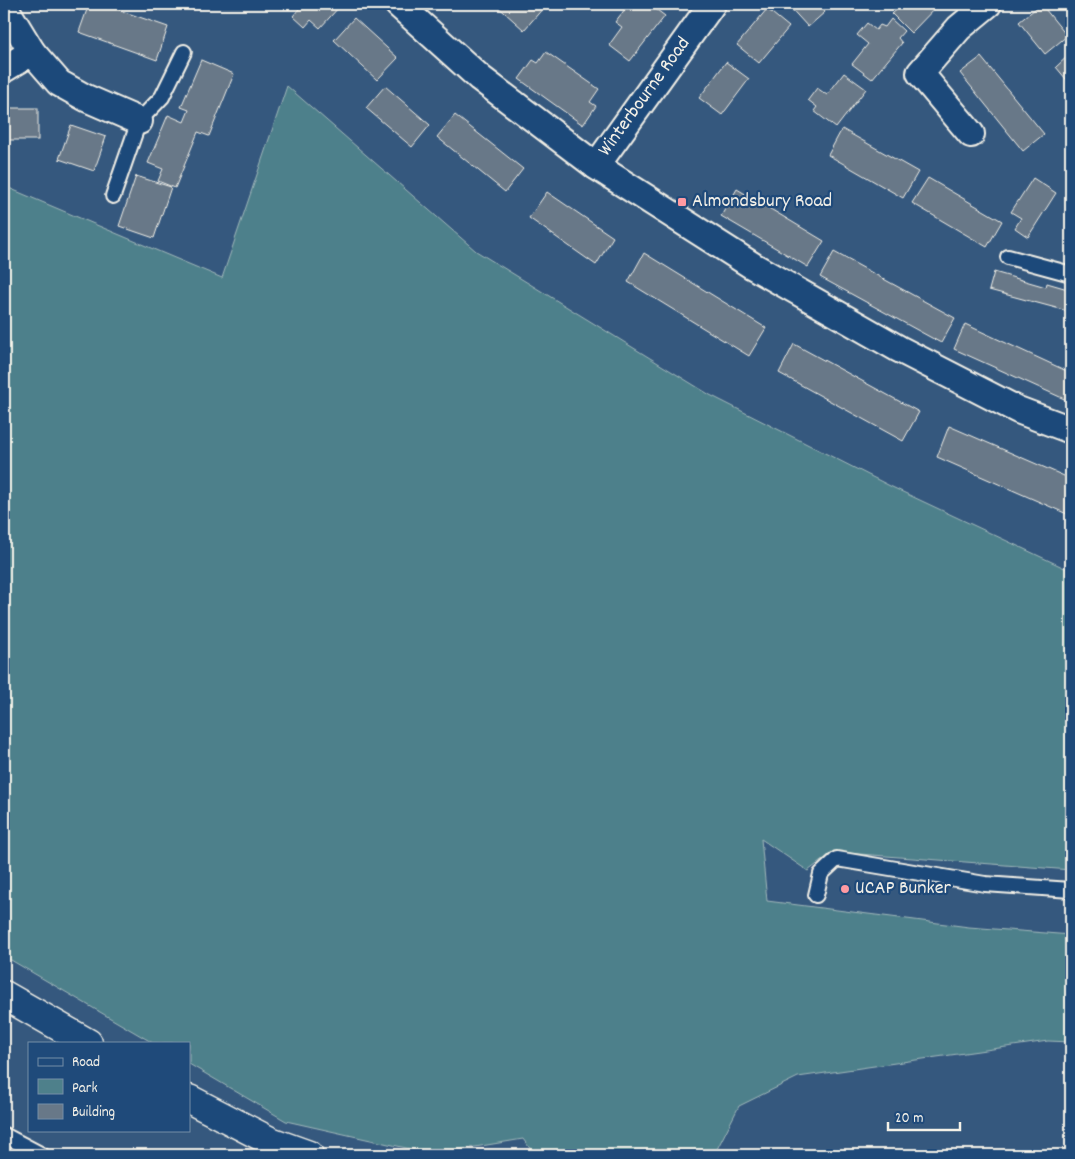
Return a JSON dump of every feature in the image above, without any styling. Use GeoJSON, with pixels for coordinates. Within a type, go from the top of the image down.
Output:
{"type":"FeatureCollection","features":[{"type":"Feature","properties":{"kind":"street"},"geometry":{"type":"LineString","coordinates":[[398,4],[480,78],[596,166],[753,266],[899,349],[1018,410],[1071,430]]}},
{"type":"Feature","properties":{"kind":"street","name":"Winterbourne Road"},"geometry":{"type":"LineString","coordinates":[[596,166],[712,4]]}},
{"type":"Feature","properties":{"kind":"street"},"geometry":{"type":"LineString","coordinates":[[971,134],[920,74],[959,28],[988,4]]}},
{"type":"Feature","properties":{"kind":"street"},"geometry":{"type":"LineString","coordinates":[[4,6],[32,52],[59,83],[86,98],[139,121]]}},
{"type":"Feature","properties":{"kind":"street"},"geometry":{"type":"LineString","coordinates":[[4,69],[32,52]]}},
{"type":"Feature","properties":{"kind":"street"},"geometry":{"type":"LineString","coordinates":[[4,995],[86,1042]]}},
{"type":"Feature","properties":{"kind":"street"},"geometry":{"type":"LineString","coordinates":[[190,1100],[270,1141],[309,1155]]}},
{"type":"Feature","properties":{"kind":"lane"},"geometry":{"type":"LineString","coordinates":[[113,196],[139,121],[162,97],[184,52]]}},
{"type":"Feature","properties":{"kind":"lane"},"geometry":{"type":"LineString","coordinates":[[1008,257],[1071,274]]}},
{"type":"Feature","properties":{"kind":"lane"},"geometry":{"type":"LineString","coordinates":[[816,895],[821,874],[837,859],[985,884],[1071,890]]}},
{"type":"Feature","properties":{"kind":"lane"},"geometry":{"type":"LineString","coordinates":[[4,1135],[42,1155]]}},
{"type":"Feature","properties":{"kind":"green space"},"geometry":{"type":"Polygon","coordinates":[[[287,86],[476,251],[710,395],[892,487],[1071,571],[1071,870],[833,852],[808,871],[761,839],[767,901],[969,927],[1071,935],[1071,1042],[1048,1041],[798,1077],[739,1106],[714,1155],[535,1155],[523,1139],[433,1154],[286,1121],[190,1065],[190,1042],[151,1042],[4,956],[4,186],[222,278],[287,86]]]}},
{"type":"Feature","properties":{"kind":"building"},"geometry":{"type":"Polygon","coordinates":[[[89,4],[122,4],[119,10],[168,27],[157,60],[79,32],[89,4]]]}},
{"type":"Feature","properties":{"kind":"building"},"geometry":{"type":"Polygon","coordinates":[[[293,4],[338,4],[340,6],[320,28],[311,20],[305,27],[293,16],[299,9],[293,4]]]}},
{"type":"Feature","properties":{"kind":"building"},"geometry":{"type":"Polygon","coordinates":[[[495,4],[542,4],[545,6],[524,30],[495,4]]]}},
{"type":"Feature","properties":{"kind":"building"},"geometry":{"type":"Polygon","coordinates":[[[629,4],[649,4],[665,16],[630,61],[609,45],[622,27],[615,22],[629,4]]]}},
{"type":"Feature","properties":{"kind":"building"},"geometry":{"type":"Polygon","coordinates":[[[787,4],[827,4],[822,8],[825,12],[808,27],[787,4]]]}},
{"type":"Feature","properties":{"kind":"building"},"geometry":{"type":"Polygon","coordinates":[[[903,4],[939,4],[911,33],[892,14],[903,4]]]}},
{"type":"Feature","properties":{"kind":"building"},"geometry":{"type":"Polygon","coordinates":[[[1041,4],[1067,36],[1045,54],[1019,22],[1041,4]]]}},
{"type":"Feature","properties":{"kind":"building"},"geometry":{"type":"Polygon","coordinates":[[[767,9],[789,27],[759,63],[737,45],[767,9]]]}},
{"type":"Feature","properties":{"kind":"building"},"geometry":{"type":"Polygon","coordinates":[[[354,18],[398,58],[377,80],[334,40],[354,18]]]}},
{"type":"Feature","properties":{"kind":"building"},"geometry":{"type":"Polygon","coordinates":[[[891,19],[904,31],[898,38],[902,43],[872,79],[852,64],[868,44],[857,35],[867,23],[876,30],[880,25],[885,27],[891,19]]]}},
{"type":"Feature","properties":{"kind":"building"},"geometry":{"type":"Polygon","coordinates":[[[546,52],[599,89],[590,102],[596,106],[583,125],[519,79],[533,60],[538,63],[546,52]]]}},
{"type":"Feature","properties":{"kind":"building"},"geometry":{"type":"Polygon","coordinates":[[[1071,53],[1071,85],[1056,67],[1071,53]]]}},
{"type":"Feature","properties":{"kind":"building"},"geometry":{"type":"Polygon","coordinates":[[[981,57],[1044,134],[1023,151],[960,73],[981,57]]]}},
{"type":"Feature","properties":{"kind":"building"},"geometry":{"type":"Polygon","coordinates":[[[201,60],[234,74],[209,136],[198,132],[175,188],[158,181],[163,169],[148,163],[168,115],[184,122],[189,110],[181,107],[201,60]]]}},
{"type":"Feature","properties":{"kind":"building"},"geometry":{"type":"Polygon","coordinates":[[[726,62],[749,79],[722,115],[699,98],[726,62]]]}},
{"type":"Feature","properties":{"kind":"building"},"geometry":{"type":"Polygon","coordinates":[[[844,73],[866,89],[836,128],[814,111],[817,107],[808,100],[817,88],[827,95],[844,73]]]}},
{"type":"Feature","properties":{"kind":"building"},"geometry":{"type":"Polygon","coordinates":[[[385,86],[430,125],[412,147],[366,108],[385,86]]]}},
{"type":"Feature","properties":{"kind":"building"},"geometry":{"type":"Polygon","coordinates":[[[4,108],[38,108],[38,140],[4,140],[4,108]]]}},
{"type":"Feature","properties":{"kind":"building"},"geometry":{"type":"Polygon","coordinates":[[[455,115],[523,169],[505,192],[437,137],[455,115]]]}},
{"type":"Feature","properties":{"kind":"building"},"geometry":{"type":"Polygon","coordinates":[[[71,125],[106,137],[94,171],[59,159],[71,125]]]}},
{"type":"Feature","properties":{"kind":"building"},"geometry":{"type":"Polygon","coordinates":[[[842,129],[918,172],[903,198],[828,155],[842,129]]]}},
{"type":"Feature","properties":{"kind":"building"},"geometry":{"type":"Polygon","coordinates":[[[136,176],[171,187],[154,238],[119,226],[136,176]]]}},
{"type":"Feature","properties":{"kind":"building"},"geometry":{"type":"Polygon","coordinates":[[[928,178],[1002,221],[987,247],[912,203],[928,178]]]}},
{"type":"Feature","properties":{"kind":"building"},"geometry":{"type":"Polygon","coordinates":[[[1033,178],[1056,193],[1028,237],[1015,228],[1021,218],[1011,212],[1033,178]]]}},
{"type":"Feature","properties":{"kind":"building"},"geometry":{"type":"Polygon","coordinates":[[[737,189],[824,241],[808,267],[721,216],[737,189]]]}},
{"type":"Feature","properties":{"kind":"building"},"geometry":{"type":"Polygon","coordinates":[[[547,192],[613,237],[596,265],[529,218],[547,192]]]}},
{"type":"Feature","properties":{"kind":"building"},"geometry":{"type":"Polygon","coordinates":[[[834,252],[955,318],[941,343],[820,277],[834,252]]]}},
{"type":"Feature","properties":{"kind":"building"},"geometry":{"type":"Polygon","coordinates":[[[644,253],[766,328],[749,356],[628,282],[644,253]]]}},
{"type":"Feature","properties":{"kind":"building"},"geometry":{"type":"Polygon","coordinates":[[[994,272],[1046,287],[1047,283],[1071,290],[1071,312],[989,290],[994,272]]]}},
{"type":"Feature","properties":{"kind":"building"},"geometry":{"type":"Polygon","coordinates":[[[965,324],[1071,373],[1071,402],[954,349],[965,324]]]}},
{"type":"Feature","properties":{"kind":"building"},"geometry":{"type":"Polygon","coordinates":[[[794,344],[919,412],[903,441],[779,373],[794,344]]]}},
{"type":"Feature","properties":{"kind":"building"},"geometry":{"type":"Polygon","coordinates":[[[949,426],[1071,479],[1071,505],[1067,514],[937,457],[949,426]]]}},
{"type":"Feature","properties":{"kind":"place","name":"Almondsbury Road"},"geometry":{"type":"Point","coordinates":[682,202]}},
{"type":"Feature","properties":{"kind":"place","name":"UCAP Bunker"},"geometry":{"type":"Point","coordinates":[845,889]}}]}
